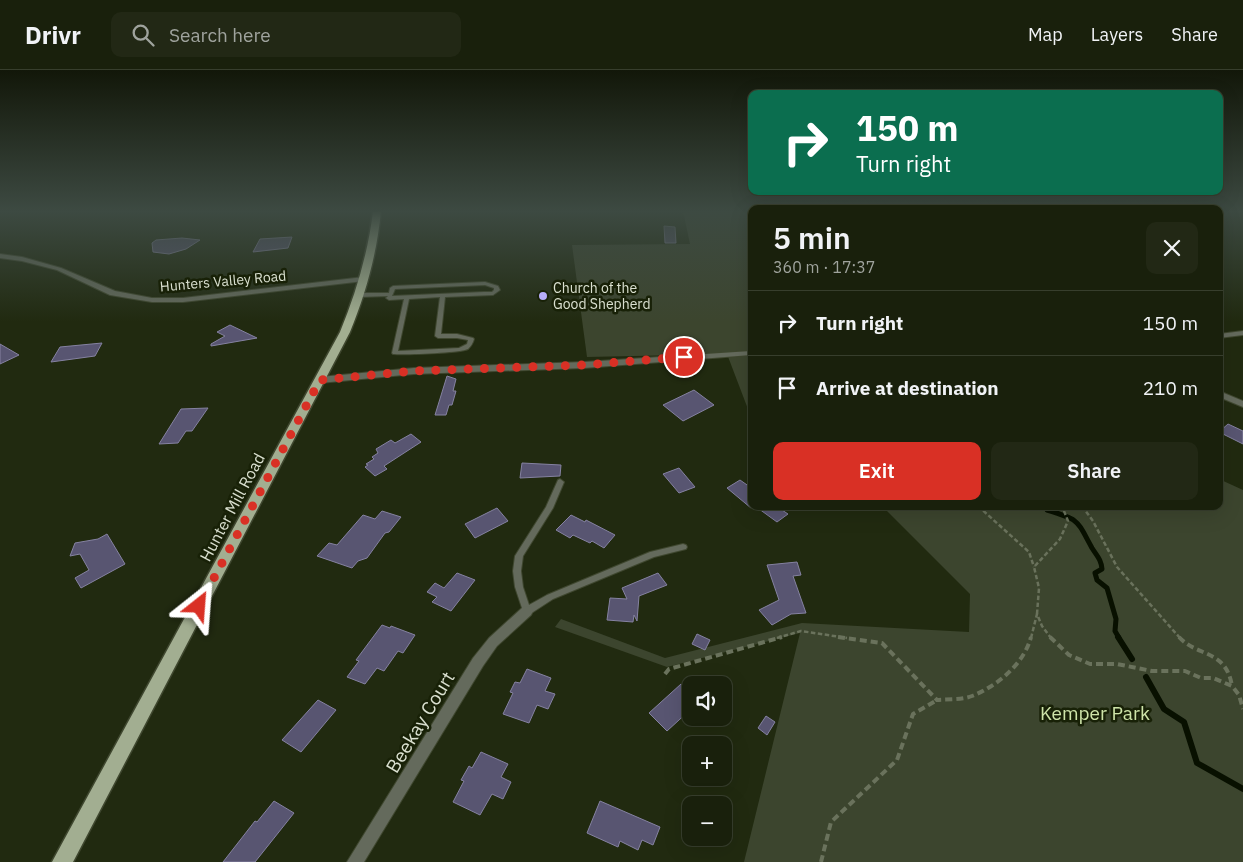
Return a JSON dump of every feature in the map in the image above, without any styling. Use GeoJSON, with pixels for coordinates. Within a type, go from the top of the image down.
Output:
{"type":"FeatureCollection","features":[{"type":"Feature","properties":{"kind":"main road","name":"Hunter Mill Road"},"geometry":{"type":"LineString","coordinates":[[62,862],[345,332],[359,295],[371,248]]}},
{"type":"Feature","properties":{"kind":"street","name":"Hunters Valley Road"},"geometry":{"type":"LineString","coordinates":[[0,256],[22,259],[59,269],[119,294],[152,300],[183,300],[364,279]]}},
{"type":"Feature","properties":{"kind":"street"},"geometry":{"type":"LineString","coordinates":[[1223,335],[1243,332]]}},
{"type":"Feature","properties":{"kind":"street"},"geometry":{"type":"LineString","coordinates":[[320,380],[414,371],[584,365],[748,352]]}},
{"type":"Feature","properties":{"kind":"street"},"geometry":{"type":"LineString","coordinates":[[1223,396],[1243,404]]}},
{"type":"Feature","properties":{"kind":"street","name":"Beekay Court"},"geometry":{"type":"LineString","coordinates":[[355,862],[478,662],[498,636],[528,611]]}},
{"type":"Feature","properties":{"kind":"lane"},"geometry":{"type":"LineString","coordinates":[[485,283],[496,286],[496,290],[493,293],[389,298],[390,294],[392,288],[485,283]]}},
{"type":"Feature","properties":{"kind":"lane"},"geometry":{"type":"LineString","coordinates":[[359,295],[390,294]]}},
{"type":"Feature","properties":{"kind":"lane"},"geometry":{"type":"LineString","coordinates":[[407,297],[395,353],[459,350],[466,348],[470,344],[471,339],[467,337],[438,336],[443,296]]}},
{"type":"Feature","properties":{"kind":"lane"},"geometry":{"type":"LineString","coordinates":[[560,482],[549,508],[519,556],[516,571],[519,587],[528,611],[550,597],[653,554],[683,547]]}},
{"type":"Feature","properties":{"kind":"path"},"geometry":{"type":"LineString","coordinates":[[821,862],[831,822],[897,760],[913,714],[937,700],[972,697],[999,680],[1015,667],[1030,641],[1037,614],[1039,588],[1029,552],[982,510]]}},
{"type":"Feature","properties":{"kind":"path"},"geometry":{"type":"LineString","coordinates":[[1034,567],[1060,539],[1068,521],[1063,510]]}},
{"type":"Feature","properties":{"kind":"path"},"geometry":{"type":"LineString","coordinates":[[1085,510],[1093,521],[1117,567],[1182,641],[1214,655],[1230,673],[1232,686],[1239,695],[1243,709]]}},
{"type":"Feature","properties":{"kind":"path"},"geometry":{"type":"LineString","coordinates":[[1037,614],[1042,626],[1058,646],[1069,655],[1090,664],[1117,664],[1152,671],[1185,671],[1201,678],[1213,678],[1232,686]]}},
{"type":"Feature","properties":{"kind":"path"},"geometry":{"type":"LineString","coordinates":[[665,674],[669,668],[801,631],[882,644],[937,700]]}},
{"type":"Feature","properties":{"kind":"green space"},"geometry":{"type":"Polygon","coordinates":[[[572,248],[748,248],[748,409],[727,354],[587,357],[572,248]]]}},
{"type":"Feature","properties":{"kind":"green space","name":"Kemper Park"},"geometry":{"type":"Polygon","coordinates":[[[1223,481],[1243,490],[1243,862],[744,862],[800,633],[667,667],[555,627],[561,619],[665,658],[802,623],[969,632],[970,594],[886,510],[1223,510],[1223,481]]]}},
{"type":"Feature","properties":{"kind":"building"},"geometry":{"type":"Polygon","coordinates":[[[153,248],[188,248],[169,254],[153,252],[153,248]]]}},
{"type":"Feature","properties":{"kind":"building"},"geometry":{"type":"Polygon","coordinates":[[[255,248],[288,248],[288,248],[253,252],[255,248]]]}},
{"type":"Feature","properties":{"kind":"building"},"geometry":{"type":"Polygon","coordinates":[[[230,325],[257,338],[211,346],[211,344],[225,336],[217,332],[230,325]]]}},
{"type":"Feature","properties":{"kind":"building"},"geometry":{"type":"Polygon","coordinates":[[[102,343],[95,356],[51,362],[60,347],[102,343]]]}},
{"type":"Feature","properties":{"kind":"building"},"geometry":{"type":"Polygon","coordinates":[[[0,344],[19,355],[0,364],[0,344]]]}},
{"type":"Feature","properties":{"kind":"building"},"geometry":{"type":"Polygon","coordinates":[[[447,376],[456,379],[453,391],[456,391],[452,405],[449,405],[446,415],[435,415],[447,376]]]}},
{"type":"Feature","properties":{"kind":"building"},"geometry":{"type":"Polygon","coordinates":[[[694,390],[714,405],[683,421],[663,405],[694,390]]]}},
{"type":"Feature","properties":{"kind":"building"},"geometry":{"type":"Polygon","coordinates":[[[208,408],[192,431],[186,431],[178,443],[159,444],[181,409],[208,408]]]}},
{"type":"Feature","properties":{"kind":"building"},"geometry":{"type":"Polygon","coordinates":[[[1228,424],[1243,431],[1243,444],[1223,434],[1223,428],[1228,424]]]}},
{"type":"Feature","properties":{"kind":"building"},"geometry":{"type":"Polygon","coordinates":[[[411,434],[421,442],[384,466],[387,469],[375,476],[365,467],[368,465],[366,464],[374,459],[372,457],[378,453],[376,449],[391,440],[395,443],[411,434]]]}},
{"type":"Feature","properties":{"kind":"building"},"geometry":{"type":"Polygon","coordinates":[[[522,463],[561,465],[560,476],[520,478],[522,463]]]}},
{"type":"Feature","properties":{"kind":"building"},"geometry":{"type":"Polygon","coordinates":[[[679,468],[695,487],[679,493],[663,474],[679,468]]]}},
{"type":"Feature","properties":{"kind":"building"},"geometry":{"type":"Polygon","coordinates":[[[740,480],[748,486],[748,506],[727,488],[740,480]]]}},
{"type":"Feature","properties":{"kind":"building"},"geometry":{"type":"Polygon","coordinates":[[[497,508],[508,521],[475,538],[465,524],[497,508]]]}},
{"type":"Feature","properties":{"kind":"building"},"geometry":{"type":"Polygon","coordinates":[[[760,510],[782,510],[788,514],[777,522],[760,510]]]}},
{"type":"Feature","properties":{"kind":"building"},"geometry":{"type":"Polygon","coordinates":[[[382,511],[401,517],[389,532],[385,533],[367,558],[358,561],[352,568],[317,556],[329,543],[337,545],[363,515],[375,519],[382,511]]]}},
{"type":"Feature","properties":{"kind":"building"},"geometry":{"type":"Polygon","coordinates":[[[571,515],[585,522],[586,520],[615,535],[604,548],[592,541],[590,543],[573,535],[570,538],[556,530],[571,515]]]}},
{"type":"Feature","properties":{"kind":"building"},"geometry":{"type":"Polygon","coordinates":[[[107,534],[125,564],[81,588],[75,578],[89,570],[80,554],[70,556],[75,543],[98,539],[107,534]]]}},
{"type":"Feature","properties":{"kind":"building"},"geometry":{"type":"Polygon","coordinates":[[[797,562],[801,575],[793,576],[806,613],[791,614],[772,625],[759,610],[779,600],[767,565],[797,562]]]}},
{"type":"Feature","properties":{"kind":"building"},"geometry":{"type":"Polygon","coordinates":[[[457,573],[475,580],[451,611],[432,602],[437,597],[427,592],[435,583],[444,588],[457,573]]]}},
{"type":"Feature","properties":{"kind":"building"},"geometry":{"type":"Polygon","coordinates":[[[658,573],[667,585],[639,596],[637,621],[634,615],[633,622],[607,620],[610,598],[627,599],[622,588],[658,573]]]}},
{"type":"Feature","properties":{"kind":"building"},"geometry":{"type":"Polygon","coordinates":[[[382,625],[390,628],[391,626],[415,635],[403,653],[398,651],[384,671],[377,668],[365,684],[347,677],[359,661],[356,660],[382,625]]]}},
{"type":"Feature","properties":{"kind":"building"},"geometry":{"type":"Polygon","coordinates":[[[697,634],[710,640],[705,650],[692,644],[697,634]]]}},
{"type":"Feature","properties":{"kind":"building"},"geometry":{"type":"Polygon","coordinates":[[[527,669],[551,678],[545,691],[555,694],[548,709],[537,705],[529,723],[503,714],[513,693],[510,692],[515,682],[520,683],[527,669]]]}},
{"type":"Feature","properties":{"kind":"building"},"geometry":{"type":"Polygon","coordinates":[[[682,685],[682,717],[667,731],[649,713],[682,685]]]}},
{"type":"Feature","properties":{"kind":"building"},"geometry":{"type":"Polygon","coordinates":[[[318,700],[336,710],[301,752],[282,740],[318,700]]]}},
{"type":"Feature","properties":{"kind":"building"},"geometry":{"type":"Polygon","coordinates":[[[766,716],[775,722],[767,735],[758,728],[766,716]]]}},
{"type":"Feature","properties":{"kind":"building"},"geometry":{"type":"Polygon","coordinates":[[[481,752],[508,764],[501,777],[511,782],[503,799],[492,794],[480,815],[453,802],[464,781],[461,780],[469,766],[472,768],[481,752]]]}},
{"type":"Feature","properties":{"kind":"building"},"geometry":{"type":"Polygon","coordinates":[[[274,801],[294,813],[255,862],[223,862],[255,821],[257,822],[274,801]]]}},
{"type":"Feature","properties":{"kind":"building"},"geometry":{"type":"Polygon","coordinates":[[[600,801],[660,827],[653,845],[642,840],[638,850],[620,841],[618,847],[587,833],[600,801]]]}},
{"type":"Feature","properties":{"kind":"waterway"},"geometry":{"type":"LineString","coordinates":[[1047,510],[1072,519],[1083,531],[1101,563],[1102,569],[1095,573],[1097,580],[1107,588],[1116,619],[1115,631],[1119,638]]}},
{"type":"Feature","properties":{"kind":"waterway"},"geometry":{"type":"LineString","coordinates":[[1118,637],[1132,659]]}},
{"type":"Feature","properties":{"kind":"waterway"},"geometry":{"type":"LineString","coordinates":[[1146,677],[1164,709],[1184,722],[1197,763],[1243,789]]}},
{"type":"Feature","properties":{"kind":"place","name":"Church of the Good Shepherd"},"geometry":{"type":"Point","coordinates":[543,296]}},
{"type":"Feature","properties":{"kind":"route"},"geometry":{"type":"LineString","coordinates":[[199,606],[320,380],[414,371],[610,364],[684,357]]}}]}
